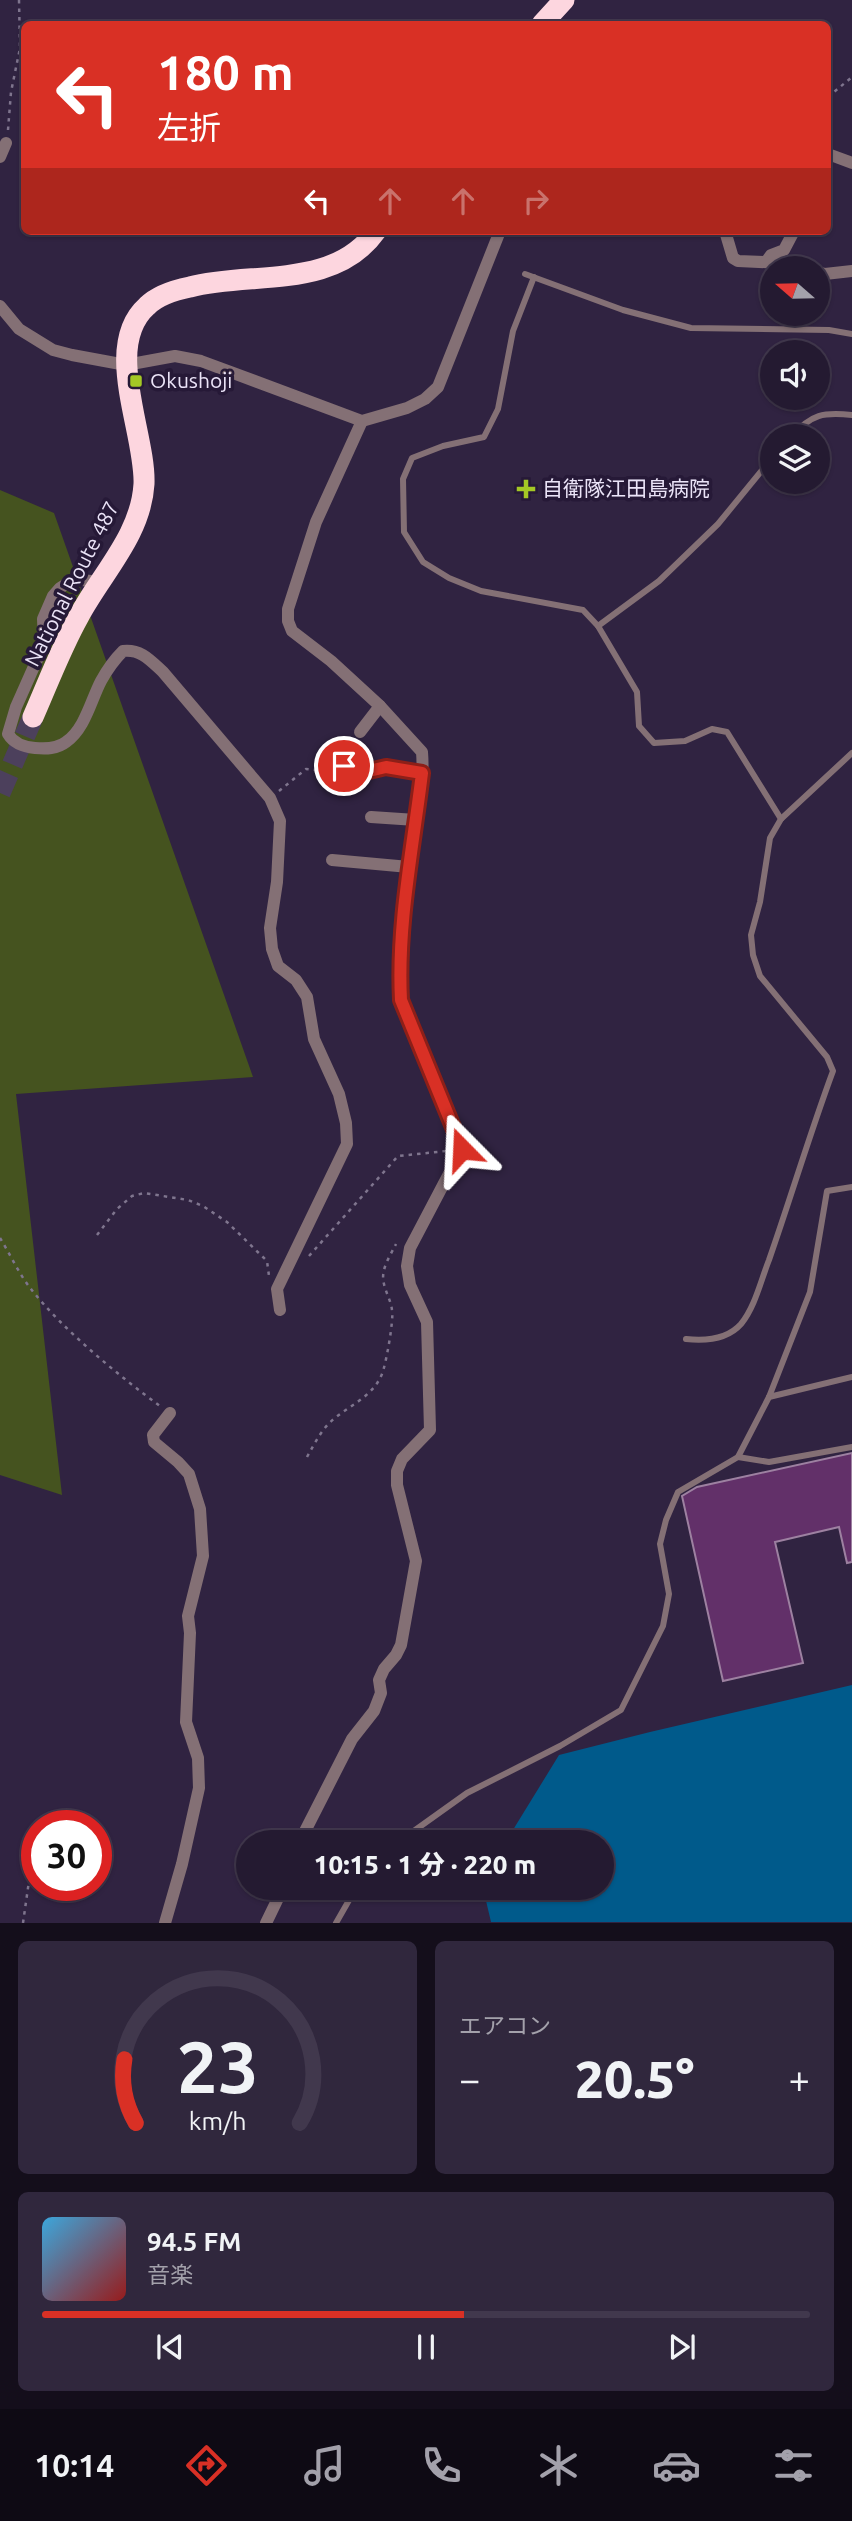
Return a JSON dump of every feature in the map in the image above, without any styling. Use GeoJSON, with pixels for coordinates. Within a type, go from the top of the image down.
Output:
{"type":"FeatureCollection","features":[{"type":"Feature","properties":{"kind":"highway"},"geometry":{"type":"LineString","coordinates":[[545,21],[564,0]]}},
{"type":"Feature","properties":{"kind":"highway","name":"National Route 487"},"geometry":{"type":"LineString","coordinates":[[33,717],[78,617],[128,539],[139,514],[144,486],[143,457],[126,365],[130,334],[137,318],[146,306],[176,290],[201,284],[310,272],[330,267],[356,252],[372,235]]}},
{"type":"Feature","properties":{"kind":"street"},"geometry":{"type":"LineString","coordinates":[[0,157],[6,144]]}},
{"type":"Feature","properties":{"kind":"street"},"geometry":{"type":"LineString","coordinates":[[831,154],[852,163]]}},
{"type":"Feature","properties":{"kind":"street"},"geometry":{"type":"LineString","coordinates":[[0,306],[19,329],[53,350],[126,365],[175,356],[201,361],[362,421],[407,408],[425,399],[438,387],[498,235]]}},
{"type":"Feature","properties":{"kind":"street"},"geometry":{"type":"LineString","coordinates":[[726,235],[733,258],[738,261],[760,262]]}},
{"type":"Feature","properties":{"kind":"street"},"geometry":{"type":"LineString","coordinates":[[770,256],[784,250],[792,235]]}},
{"type":"Feature","properties":{"kind":"street"},"geometry":{"type":"LineString","coordinates":[[830,273],[852,271]]}},
{"type":"Feature","properties":{"kind":"street"},"geometry":{"type":"LineString","coordinates":[[306,1830],[352,1739],[374,1711],[381,1693],[380,1680],[384,1669],[401,1645],[416,1561],[397,1485],[397,1471],[402,1459],[430,1430],[426,1322],[410,1285],[407,1266],[410,1248],[462,1149],[401,1000],[408,867],[422,773],[422,752],[380,706],[292,631],[288,621],[288,609],[316,522],[362,421]]}},
{"type":"Feature","properties":{"kind":"street"},"geometry":{"type":"LineString","coordinates":[[99,582],[74,579],[53,596],[43,620],[44,643],[16,706],[8,734],[12,741],[30,748],[49,750],[66,742],[79,728],[113,662],[123,651],[134,650],[146,656],[163,672],[270,798],[279,821],[277,882],[270,928],[272,949],[278,966],[296,980],[307,997],[314,1040],[339,1094],[346,1144],[277,1289],[279,1305]]}},
{"type":"Feature","properties":{"kind":"street"},"geometry":{"type":"LineString","coordinates":[[360,732],[380,706]]}},
{"type":"Feature","properties":{"kind":"street"},"geometry":{"type":"LineString","coordinates":[[344,766],[369,771],[386,767],[422,773]]}},
{"type":"Feature","properties":{"kind":"street"},"geometry":{"type":"LineString","coordinates":[[371,817],[416,820]]}},
{"type":"Feature","properties":{"kind":"street"},"geometry":{"type":"LineString","coordinates":[[332,860],[408,867]]}},
{"type":"Feature","properties":{"kind":"street"},"geometry":{"type":"LineString","coordinates":[[165,1923],[199,1788],[198,1758],[186,1722],[190,1633],[188,1616],[203,1556],[200,1509],[188,1474],[154,1442],[153,1435],[170,1413]]}},
{"type":"Feature","properties":{"kind":"street"},"geometry":{"type":"LineString","coordinates":[[266,1923],[277,1900]]}},
{"type":"Feature","properties":{"kind":"lane"},"geometry":{"type":"LineString","coordinates":[[524,274],[624,310],[691,328],[829,330],[852,334]]}},
{"type":"Feature","properties":{"kind":"lane"},"geometry":{"type":"LineString","coordinates":[[534,277],[513,331],[498,409],[484,437],[443,446],[412,458],[403,479],[404,532],[423,562],[449,578],[481,591],[583,610],[598,626],[637,692],[639,726],[654,743],[685,741],[712,729],[727,732],[781,818]]}},
{"type":"Feature","properties":{"kind":"lane"},"geometry":{"type":"LineString","coordinates":[[803,424],[807,420],[829,413],[852,415]]}},
{"type":"Feature","properties":{"kind":"lane"},"geometry":{"type":"LineString","coordinates":[[598,626],[659,581],[718,524],[760,473]]}},
{"type":"Feature","properties":{"kind":"lane"},"geometry":{"type":"LineString","coordinates":[[686,1339],[703,1341],[723,1336],[740,1325],[753,1303],[793,1194],[833,1071],[827,1057],[760,976],[753,956],[751,935],[760,902],[770,838],[781,818],[852,753]]}},
{"type":"Feature","properties":{"kind":"lane"},"geometry":{"type":"LineString","coordinates":[[415,1830],[467,1793],[560,1746],[621,1710],[663,1626],[669,1594],[660,1544],[678,1492],[738,1457],[769,1397],[810,1292],[827,1191],[852,1187]]}},
{"type":"Feature","properties":{"kind":"lane"},"geometry":{"type":"LineString","coordinates":[[769,1397],[852,1377]]}},
{"type":"Feature","properties":{"kind":"lane"},"geometry":{"type":"LineString","coordinates":[[738,1457],[769,1462],[852,1447]]}},
{"type":"Feature","properties":{"kind":"lane"},"geometry":{"type":"LineString","coordinates":[[336,1923],[349,1900]]}},
{"type":"Feature","properties":{"kind":"path"},"geometry":{"type":"LineString","coordinates":[[6,144],[11,92],[20,48],[19,0]]}},
{"type":"Feature","properties":{"kind":"path"},"geometry":{"type":"LineString","coordinates":[[831,94],[852,77]]}},
{"type":"Feature","properties":{"kind":"path"},"geometry":{"type":"LineString","coordinates":[[270,798],[306,769],[316,770],[326,781],[335,768],[344,766]]}},
{"type":"Feature","properties":{"kind":"path"},"geometry":{"type":"LineString","coordinates":[[308,1250],[303,1262],[398,1156],[462,1149]]}},
{"type":"Feature","properties":{"kind":"path"},"geometry":{"type":"LineString","coordinates":[[97,1235],[117,1209],[132,1196],[144,1193],[188,1200],[203,1206],[227,1222],[267,1261],[271,1296],[279,1305]]}},
{"type":"Feature","properties":{"kind":"path"},"geometry":{"type":"LineString","coordinates":[[0,1238],[30,1289],[121,1376],[170,1413]]}},
{"type":"Feature","properties":{"kind":"path"},"geometry":{"type":"LineString","coordinates":[[307,1457],[321,1433],[335,1418],[358,1402],[381,1378],[393,1319],[383,1281],[384,1270],[400,1238]]}},
{"type":"Feature","properties":{"kind":"path"},"geometry":{"type":"LineString","coordinates":[[23,1923],[26,1901]]}},
{"type":"Feature","properties":{"kind":"green space"},"geometry":{"type":"Polygon","coordinates":[[[0,490],[54,513],[253,1077],[16,1094],[62,1495],[0,1475],[0,490]]]}},
{"type":"Feature","properties":{"kind":"water"},"geometry":{"type":"Polygon","coordinates":[[[852,1685],[852,1922],[491,1922],[486,1900],[614,1900],[614,1830],[513,1830],[559,1755],[852,1685]]]}},
{"type":"Feature","properties":{"kind":"building"},"geometry":{"type":"Polygon","coordinates":[[[852,1453],[852,1562],[847,1563],[839,1527],[775,1542],[803,1663],[723,1681],[682,1496],[697,1487],[852,1453]]]}},
{"type":"Feature","properties":{"kind":"tunnel"},"geometry":{"type":"LineString","coordinates":[[0,793],[33,717]]}},
{"type":"Feature","properties":{"kind":"place","name":"Okushoji"},"geometry":{"type":"Point","coordinates":[136,381]}},
{"type":"Feature","properties":{"kind":"place","name":"自衛隊江田島病院"},"geometry":{"type":"Point","coordinates":[526,489]}},
{"type":"Feature","properties":{"kind":"route"},"geometry":{"type":"LineString","coordinates":[[344,766],[369,771],[386,767],[422,773],[405,894],[401,1000],[462,1149]]}}]}
